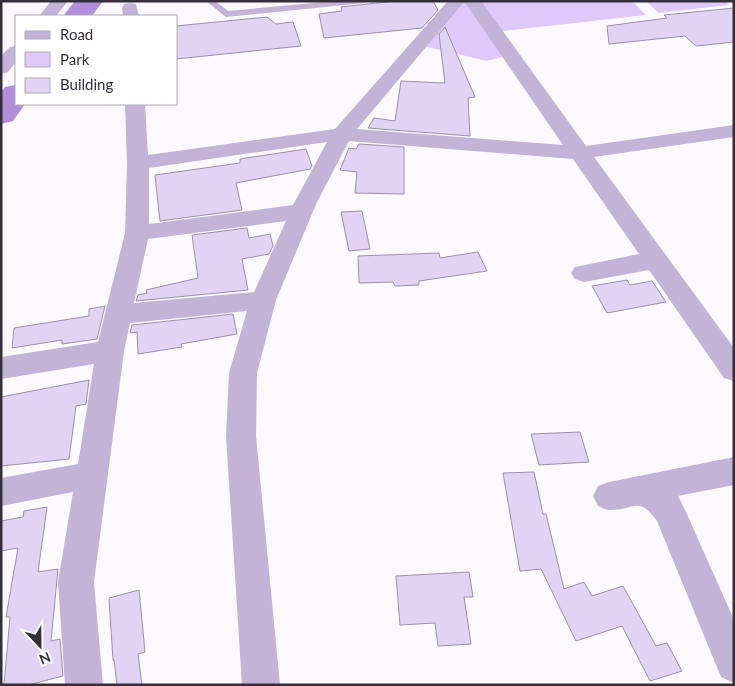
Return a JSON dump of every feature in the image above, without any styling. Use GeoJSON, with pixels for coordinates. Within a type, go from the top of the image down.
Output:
{"type":"FeatureCollection","features":[{"type":"Feature","properties":{"kind":"street"},"geometry":{"type":"LineString","coordinates":[[48,15],[60,1]]}},
{"type":"Feature","properties":{"kind":"street"},"geometry":{"type":"LineString","coordinates":[[261,685],[241,436],[243,373],[263,300],[302,211],[342,134],[457,1]]}},
{"type":"Feature","properties":{"kind":"street"},"geometry":{"type":"LineString","coordinates":[[472,1],[734,370]]}},
{"type":"Feature","properties":{"kind":"street"},"geometry":{"type":"LineString","coordinates":[[1,68],[15,52]]}},
{"type":"Feature","properties":{"kind":"street"},"geometry":{"type":"LineString","coordinates":[[84,685],[76,582],[110,351],[137,233],[138,163],[135,105]]}},
{"type":"Feature","properties":{"kind":"street"},"geometry":{"type":"LineString","coordinates":[[138,163],[342,134],[579,153],[734,130]]}},
{"type":"Feature","properties":{"kind":"street"},"geometry":{"type":"LineString","coordinates":[[137,233],[302,211]]}},
{"type":"Feature","properties":{"kind":"street"},"geometry":{"type":"LineString","coordinates":[[584,273],[656,260]]}},
{"type":"Feature","properties":{"kind":"street"},"geometry":{"type":"LineString","coordinates":[[118,314],[263,300]]}},
{"type":"Feature","properties":{"kind":"street"},"geometry":{"type":"LineString","coordinates":[[1,368],[110,351]]}},
{"type":"Feature","properties":{"kind":"street"},"geometry":{"type":"LineString","coordinates":[[734,471],[624,493],[661,500],[670,512],[734,664]]}},
{"type":"Feature","properties":{"kind":"street"},"geometry":{"type":"LineString","coordinates":[[1,492],[92,475]]}},
{"type":"Feature","properties":{"kind":"lane"},"geometry":{"type":"LineString","coordinates":[[210,1],[226,14],[364,1]]}},
{"type":"Feature","properties":{"kind":"green space"},"geometry":{"type":"Polygon","coordinates":[[[457,1],[467,1],[510,55],[487,61],[419,45],[457,1]]]}},
{"type":"Feature","properties":{"kind":"green space"},"geometry":{"type":"Polygon","coordinates":[[[472,1],[632,1],[646,15],[494,32],[472,1]]]}},
{"type":"Feature","properties":{"kind":"green space"},"geometry":{"type":"Polygon","coordinates":[[[646,1],[725,1],[729,5],[659,13],[646,1]]]}},
{"type":"Feature","properties":{"kind":"building"},"geometry":{"type":"Polygon","coordinates":[[[395,1],[433,1],[438,10],[422,28],[324,38],[319,14],[342,11],[341,7],[395,1]]]}},
{"type":"Feature","properties":{"kind":"building"},"geometry":{"type":"Polygon","coordinates":[[[734,8],[734,42],[696,46],[685,36],[609,44],[607,26],[667,18],[664,15],[734,8]]]}},
{"type":"Feature","properties":{"kind":"building"},"geometry":{"type":"Polygon","coordinates":[[[267,17],[276,24],[293,22],[301,46],[178,59],[178,26],[267,17]]]}},
{"type":"Feature","properties":{"kind":"building"},"geometry":{"type":"Polygon","coordinates":[[[445,27],[475,97],[468,98],[470,136],[368,128],[374,118],[395,121],[401,81],[445,83],[439,34],[445,27]]]}},
{"type":"Feature","properties":{"kind":"building"},"geometry":{"type":"Polygon","coordinates":[[[359,144],[404,147],[404,194],[355,193],[357,172],[340,170],[349,148],[356,149],[359,144]]]}},
{"type":"Feature","properties":{"kind":"building"},"geometry":{"type":"Polygon","coordinates":[[[306,149],[312,166],[310,169],[236,183],[242,210],[160,221],[155,175],[240,163],[240,159],[306,149]]]}},
{"type":"Feature","properties":{"kind":"building"},"geometry":{"type":"Polygon","coordinates":[[[362,211],[370,249],[349,251],[341,212],[362,211]]]}},
{"type":"Feature","properties":{"kind":"building"},"geometry":{"type":"Polygon","coordinates":[[[247,228],[249,238],[270,234],[273,246],[269,254],[242,259],[248,290],[136,301],[138,295],[147,293],[146,290],[198,278],[192,235],[247,228]]]}},
{"type":"Feature","properties":{"kind":"building"},"geometry":{"type":"Polygon","coordinates":[[[478,252],[487,271],[419,281],[419,285],[395,286],[393,282],[359,283],[358,256],[439,253],[440,258],[478,252]]]}},
{"type":"Feature","properties":{"kind":"building"},"geometry":{"type":"Polygon","coordinates":[[[627,280],[630,285],[652,281],[666,302],[607,313],[592,286],[627,280]]]}},
{"type":"Feature","properties":{"kind":"building"},"geometry":{"type":"Polygon","coordinates":[[[105,306],[97,339],[62,344],[62,340],[12,348],[14,328],[89,316],[89,309],[105,306]]]}},
{"type":"Feature","properties":{"kind":"building"},"geometry":{"type":"Polygon","coordinates":[[[233,314],[237,334],[181,344],[182,347],[138,354],[137,332],[130,333],[132,325],[233,314]]]}},
{"type":"Feature","properties":{"kind":"building"},"geometry":{"type":"Polygon","coordinates":[[[89,380],[86,404],[76,406],[69,459],[1,466],[1,397],[89,380]]]}},
{"type":"Feature","properties":{"kind":"building"},"geometry":{"type":"Polygon","coordinates":[[[580,432],[589,462],[539,465],[531,434],[580,432]]]}},
{"type":"Feature","properties":{"kind":"building"},"geometry":{"type":"Polygon","coordinates":[[[534,472],[543,514],[546,514],[564,589],[584,582],[592,596],[623,586],[656,646],[667,643],[682,671],[650,681],[622,626],[576,641],[541,569],[520,571],[503,473],[534,472]]]}},
{"type":"Feature","properties":{"kind":"building"},"geometry":{"type":"Polygon","coordinates":[[[47,507],[38,572],[58,569],[51,641],[60,639],[63,676],[28,685],[4,685],[10,617],[6,617],[18,548],[1,551],[1,521],[23,517],[24,511],[47,507]]]}},
{"type":"Feature","properties":{"kind":"building"},"geometry":{"type":"Polygon","coordinates":[[[469,572],[473,597],[464,597],[471,644],[438,646],[435,623],[400,625],[396,576],[469,572]]]}},
{"type":"Feature","properties":{"kind":"building"},"geometry":{"type":"Polygon","coordinates":[[[139,590],[145,652],[138,654],[142,685],[117,685],[113,660],[109,598],[139,590]]]}},
{"type":"Feature","properties":{"kind":"waterway"},"geometry":{"type":"LineString","coordinates":[[78,15],[90,1]]}},
{"type":"Feature","properties":{"kind":"waterway"},"geometry":{"type":"LineString","coordinates":[[1,114],[15,95]]}}]}
